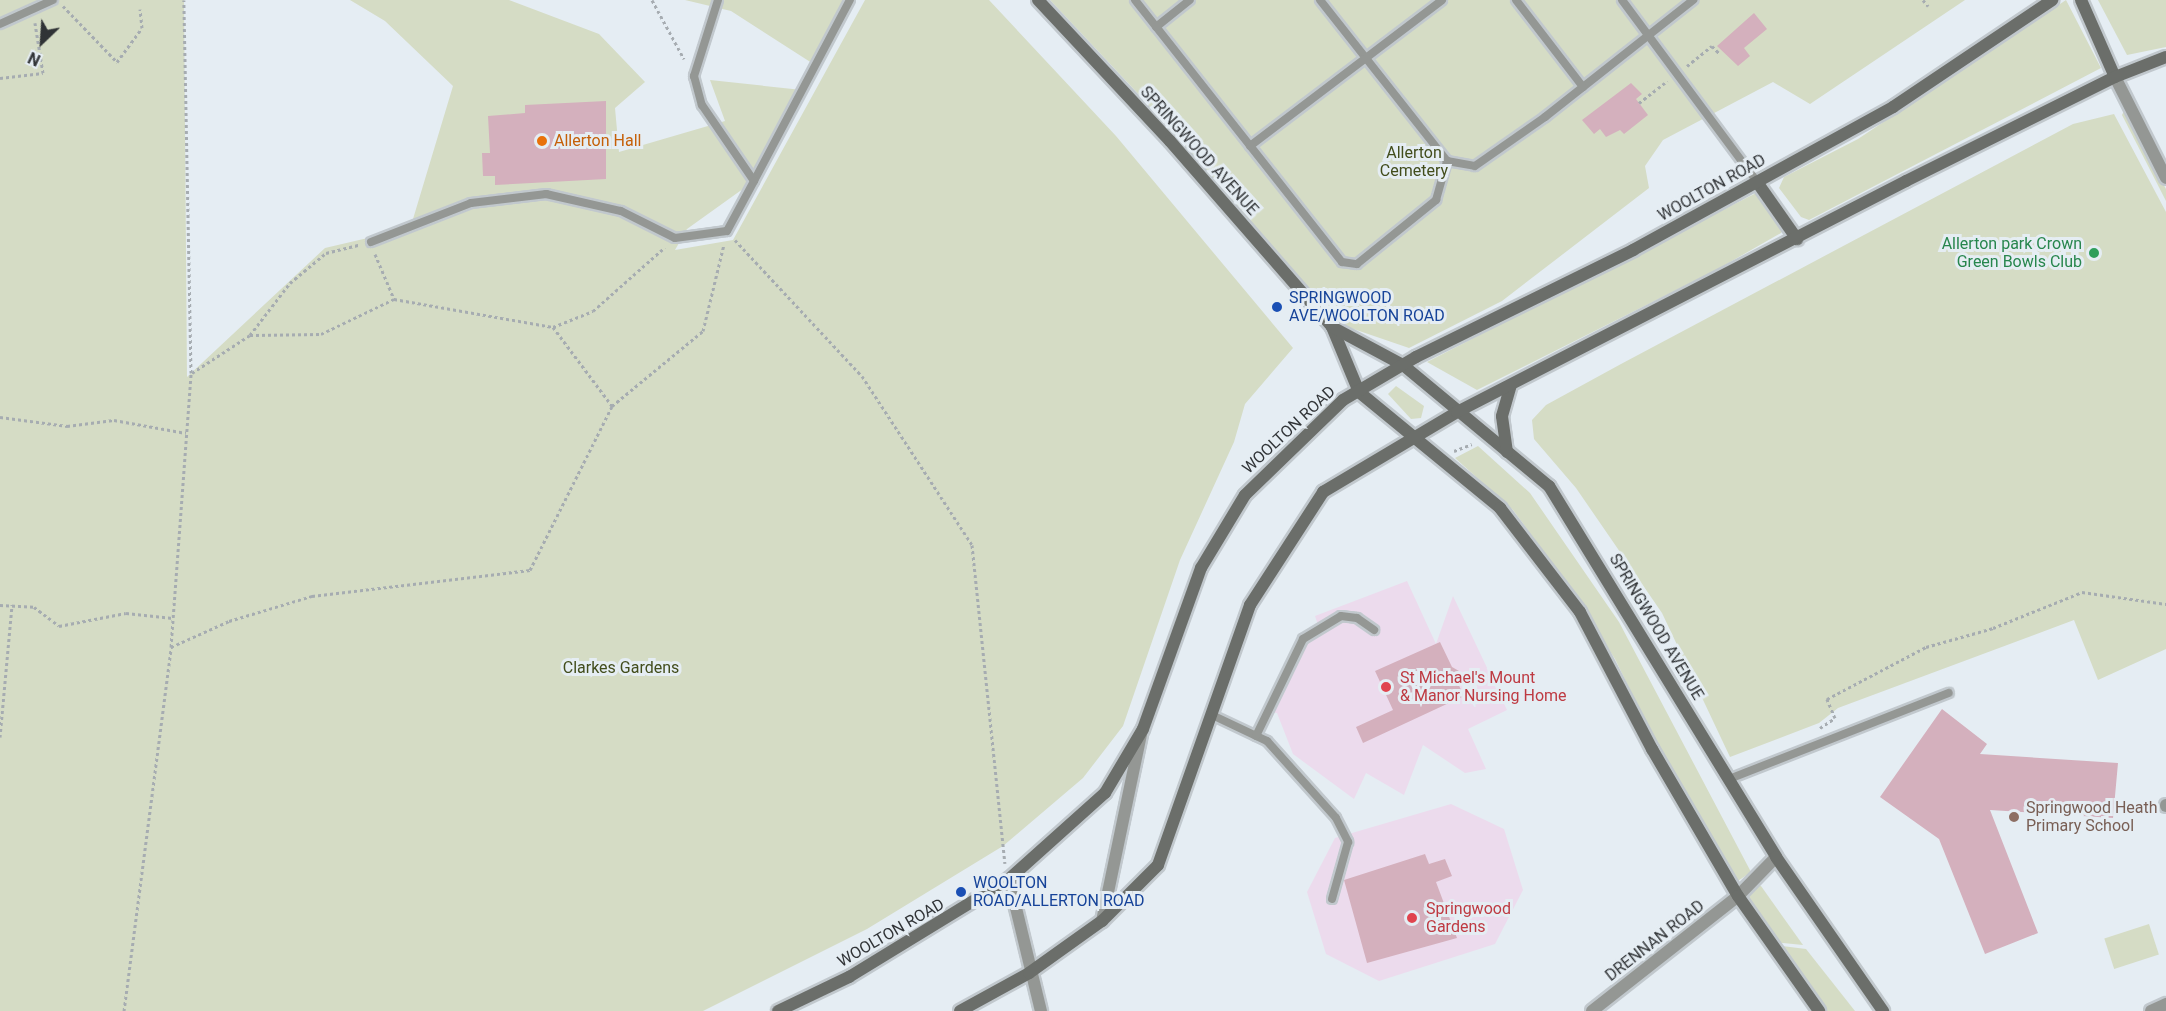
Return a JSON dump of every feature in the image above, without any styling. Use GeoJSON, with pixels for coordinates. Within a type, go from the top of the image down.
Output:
{"type":"FeatureCollection","features":[{"type":"Feature","properties":{"kind":"main road","name":"SPRINGWOOD AVENUE"},"geometry":{"type":"LineString","coordinates":[[1038,0],[1170,141],[1332,327],[1359,392],[1500,508],[1580,612],[1652,750],[1738,896],[1820,1011]]}},
{"type":"Feature","properties":{"kind":"main road","name":"WOOLTON ROAD"},"geometry":{"type":"LineString","coordinates":[[778,1011],[849,977],[1009,879],[1105,793],[1143,729],[1201,568],[1245,495],[1343,400],[1403,365],[1633,250],[1893,107],[2052,0]]}},
{"type":"Feature","properties":{"kind":"main road"},"geometry":{"type":"LineString","coordinates":[[2081,0],[2115,77]]}},
{"type":"Feature","properties":{"kind":"main road"},"geometry":{"type":"LineString","coordinates":[[960,1011],[1029,974],[1102,921],[1158,865],[1250,605],[1323,492],[1457,412],[2115,77],[2166,57]]}},
{"type":"Feature","properties":{"kind":"main road"},"geometry":{"type":"LineString","coordinates":[[1756,182],[1797,239]]}},
{"type":"Feature","properties":{"kind":"main road","name":"SPRINGWOOD AVENUE"},"geometry":{"type":"LineString","coordinates":[[1332,327],[1403,365],[1548,486],[1776,857],[1883,1011]]}},
{"type":"Feature","properties":{"kind":"main road"},"geometry":{"type":"LineString","coordinates":[[1507,452],[1502,416],[1511,385]]}},
{"type":"Feature","properties":{"kind":"street"},"geometry":{"type":"LineString","coordinates":[[2115,77],[2166,178]]}},
{"type":"Feature","properties":{"kind":"street"},"geometry":{"type":"LineString","coordinates":[[1102,921],[1143,729]]}},
{"type":"Feature","properties":{"kind":"street","name":"DRENNAN ROAD"},"geometry":{"type":"LineString","coordinates":[[1592,1011],[1738,896],[1776,857]]}},
{"type":"Feature","properties":{"kind":"street"},"geometry":{"type":"LineString","coordinates":[[1009,879],[1029,974],[1041,1011]]}},
{"type":"Feature","properties":{"kind":"street"},"geometry":{"type":"LineString","coordinates":[[2151,1011],[2166,1004]]}},
{"type":"Feature","properties":{"kind":"lane"},"geometry":{"type":"LineString","coordinates":[[0,24],[55,0]]}},
{"type":"Feature","properties":{"kind":"lane"},"geometry":{"type":"LineString","coordinates":[[717,0],[694,76],[702,105],[754,181]]}},
{"type":"Feature","properties":{"kind":"lane"},"geometry":{"type":"LineString","coordinates":[[370,242],[471,203],[546,194],[621,211],[675,238],[727,231],[850,0]]}},
{"type":"Feature","properties":{"kind":"lane"},"geometry":{"type":"LineString","coordinates":[[1134,0],[1335,256],[1348,265],[1357,264],[1436,200],[1447,161]]}},
{"type":"Feature","properties":{"kind":"lane"},"geometry":{"type":"LineString","coordinates":[[1156,27],[1191,0]]}},
{"type":"Feature","properties":{"kind":"lane"},"geometry":{"type":"LineString","coordinates":[[1320,0],[1447,161],[1482,164],[1693,0]]}},
{"type":"Feature","properties":{"kind":"lane"},"geometry":{"type":"LineString","coordinates":[[1250,146],[1442,0]]}},
{"type":"Feature","properties":{"kind":"lane"},"geometry":{"type":"LineString","coordinates":[[1515,0],[1582,87]]}},
{"type":"Feature","properties":{"kind":"lane"},"geometry":{"type":"LineString","coordinates":[[1622,0],[1678,73],[1756,182]]}},
{"type":"Feature","properties":{"kind":"lane"},"geometry":{"type":"LineString","coordinates":[[1256,736],[1303,639],[1341,616],[1357,618],[1374,630]]}},
{"type":"Feature","properties":{"kind":"lane"},"geometry":{"type":"LineString","coordinates":[[1729,779],[1949,693]]}},
{"type":"Feature","properties":{"kind":"lane"},"geometry":{"type":"LineString","coordinates":[[1212,715],[1267,741],[1336,818],[1348,842],[1332,899]]}},
{"type":"Feature","properties":{"kind":"path"},"geometry":{"type":"LineString","coordinates":[[55,0],[117,62],[142,28],[140,9]]}},
{"type":"Feature","properties":{"kind":"path"},"geometry":{"type":"LineString","coordinates":[[124,1011],[171,647],[191,373],[184,0]]}},
{"type":"Feature","properties":{"kind":"path"},"geometry":{"type":"LineString","coordinates":[[652,0],[694,76]]}},
{"type":"Feature","properties":{"kind":"path"},"geometry":{"type":"LineString","coordinates":[[1923,0],[1928,6]]}},
{"type":"Feature","properties":{"kind":"path"},"geometry":{"type":"LineString","coordinates":[[0,78],[43,73],[33,10]]}},
{"type":"Feature","properties":{"kind":"path"},"geometry":{"type":"LineString","coordinates":[[1639,103],[1712,46],[1719,53]]}},
{"type":"Feature","properties":{"kind":"path"},"geometry":{"type":"LineString","coordinates":[[171,647],[229,621],[312,596],[530,570],[612,406],[703,331],[727,231]]}},
{"type":"Feature","properties":{"kind":"path"},"geometry":{"type":"LineString","coordinates":[[727,231],[862,376],[972,545],[1009,879]]}},
{"type":"Feature","properties":{"kind":"path"},"geometry":{"type":"LineString","coordinates":[[250,335],[321,334],[394,299],[553,327],[593,311],[675,238]]}},
{"type":"Feature","properties":{"kind":"path"},"geometry":{"type":"LineString","coordinates":[[191,373],[250,335],[290,283],[326,253],[370,242],[394,299]]}},
{"type":"Feature","properties":{"kind":"path"},"geometry":{"type":"LineString","coordinates":[[553,327],[612,406]]}},
{"type":"Feature","properties":{"kind":"path"},"geometry":{"type":"LineString","coordinates":[[0,417],[67,426],[114,420],[186,433]]}},
{"type":"Feature","properties":{"kind":"path"},"geometry":{"type":"LineString","coordinates":[[1450,453],[1472,444]]}},
{"type":"Feature","properties":{"kind":"path"},"geometry":{"type":"LineString","coordinates":[[1815,731],[1835,718],[1827,699],[1926,647],[1993,628],[2082,592],[2166,604]]}},
{"type":"Feature","properties":{"kind":"path"},"geometry":{"type":"LineString","coordinates":[[0,605],[34,607],[59,626],[126,613],[173,618]]}},
{"type":"Feature","properties":{"kind":"path"},"geometry":{"type":"LineString","coordinates":[[0,737],[12,606]]}},
{"type":"Feature","properties":{"kind":"shaded area","name":"St Michael's Mount & Manor Nursing Home"},"geometry":{"type":"Polygon","coordinates":[[[1407,581],[1436,644],[1453,596],[1507,710],[1468,729],[1486,769],[1465,773],[1423,745],[1404,795],[1366,773],[1354,799],[1293,754],[1277,713],[1269,712],[1292,659],[1320,631],[1315,616],[1407,581]]]}},
{"type":"Feature","properties":{"kind":"shaded area","name":"Springwood Gardens"},"geometry":{"type":"Polygon","coordinates":[[[1451,804],[1504,829],[1523,890],[1495,944],[1379,981],[1326,954],[1307,892],[1335,838],[1451,804]]]}},
{"type":"Feature","properties":{"kind":"green space","name":"Clarkes Gardens"},"geometry":{"type":"Polygon","coordinates":[[[0,0],[184,0],[187,377],[325,248],[372,237],[413,219],[453,86],[385,21],[350,0],[509,0],[599,34],[645,82],[615,108],[619,152],[725,121],[710,80],[802,90],[754,181],[687,229],[675,250],[733,240],[865,0],[989,0],[1116,136],[1293,348],[1245,404],[1234,442],[1180,560],[1123,726],[1083,778],[1003,846],[867,929],[703,1011],[0,1011],[0,0]]]}},
{"type":"Feature","properties":{"kind":"green space"},"geometry":{"type":"Polygon","coordinates":[[[685,0],[850,0],[815,65],[731,11],[685,0]]]}},
{"type":"Feature","properties":{"kind":"green space","name":"Allerton Cemetery"},"geometry":{"type":"Polygon","coordinates":[[[1050,0],[1965,0],[1810,104],[1773,82],[1663,140],[1645,166],[1649,188],[1502,301],[1409,348],[1336,323],[1175,133],[1050,0]]]}},
{"type":"Feature","properties":{"kind":"green space"},"geometry":{"type":"Polygon","coordinates":[[[2066,0],[2101,68],[1809,220],[1801,217],[1779,188],[1784,177],[1858,139],[2066,0]]]}},
{"type":"Feature","properties":{"kind":"green space"},"geometry":{"type":"Polygon","coordinates":[[[2098,0],[2166,0],[2166,47],[2127,55],[2098,0]]]}},
{"type":"Feature","properties":{"kind":"green space"},"geometry":{"type":"Polygon","coordinates":[[[2124,111],[2166,189],[2166,201],[2122,115],[2124,111]]]}},
{"type":"Feature","properties":{"kind":"green space"},"geometry":{"type":"Polygon","coordinates":[[[2114,114],[2166,212],[2166,649],[2098,680],[2074,620],[1838,708],[1819,723],[1730,757],[1662,613],[1576,488],[1534,439],[1532,420],[1546,405],[2073,124],[2114,114]]]}},
{"type":"Feature","properties":{"kind":"green space"},"geometry":{"type":"Polygon","coordinates":[[[1758,192],[1784,227],[1781,233],[1716,270],[1477,390],[1427,362],[1758,192]]]}},
{"type":"Feature","properties":{"kind":"green space"},"geometry":{"type":"Polygon","coordinates":[[[1396,386],[1424,406],[1421,418],[1411,419],[1388,394],[1396,386]]]}},
{"type":"Feature","properties":{"kind":"green space"},"geometry":{"type":"Polygon","coordinates":[[[1478,446],[1530,493],[1619,622],[1751,872],[1735,883],[1664,759],[1615,659],[1564,579],[1513,510],[1455,458],[1478,446]]]}},
{"type":"Feature","properties":{"kind":"green space"},"geometry":{"type":"Polygon","coordinates":[[[1759,886],[1803,945],[1773,942],[1744,896],[1759,886]]]}},
{"type":"Feature","properties":{"kind":"green space"},"geometry":{"type":"Polygon","coordinates":[[[2149,924],[2159,954],[2114,969],[2104,939],[2149,924]]]}},
{"type":"Feature","properties":{"kind":"green space"},"geometry":{"type":"Polygon","coordinates":[[[1774,945],[1806,949],[1855,1011],[1826,1011],[1774,945]]]}},
{"type":"Feature","properties":{"kind":"building"},"geometry":{"type":"Polygon","coordinates":[[[1754,13],[1767,29],[1744,48],[1750,56],[1738,66],[1717,46],[1754,13]]]}},
{"type":"Feature","properties":{"kind":"building"},"geometry":{"type":"Polygon","coordinates":[[[1631,83],[1642,94],[1636,99],[1648,115],[1624,134],[1620,130],[1606,137],[1600,129],[1594,134],[1582,120],[1631,83]]]}},
{"type":"Feature","properties":{"kind":"building","name":"Allerton Hall"},"geometry":{"type":"Polygon","coordinates":[[[606,101],[606,179],[495,185],[495,176],[483,176],[482,153],[490,153],[488,116],[525,113],[525,105],[606,101]]]}},
{"type":"Feature","properties":{"kind":"building"},"geometry":{"type":"Polygon","coordinates":[[[1440,642],[1452,667],[1459,671],[1455,677],[1464,696],[1363,743],[1356,727],[1393,710],[1375,671],[1440,642]]]}},
{"type":"Feature","properties":{"kind":"building"},"geometry":{"type":"Polygon","coordinates":[[[1942,709],[1987,744],[1980,754],[2118,763],[2113,818],[1990,810],[2038,933],[1985,954],[1939,839],[1880,797],[1942,709]]]}},
{"type":"Feature","properties":{"kind":"building"},"geometry":{"type":"Polygon","coordinates":[[[1425,854],[1429,864],[1445,859],[1452,876],[1436,882],[1457,938],[1367,963],[1344,880],[1425,854]]]}},
{"type":"Feature","properties":{"kind":"place","name":"Allerton Hall"},"geometry":{"type":"Point","coordinates":[542,141]}},
{"type":"Feature","properties":{"kind":"place","name":"Allerton park Crown Green Bowls Club"},"geometry":{"type":"Point","coordinates":[2094,253]}},
{"type":"Feature","properties":{"kind":"place","name":"SPRINGWOOD AVE/WOOLTON ROAD"},"geometry":{"type":"Point","coordinates":[1277,307]}},
{"type":"Feature","properties":{"kind":"place","name":"St Michael's Mount & Manor Nursing Home"},"geometry":{"type":"Point","coordinates":[1386,687]}},
{"type":"Feature","properties":{"kind":"place","name":"Springwood Heath Primary School"},"geometry":{"type":"Point","coordinates":[2014,817]}},
{"type":"Feature","properties":{"kind":"place","name":"WOOLTON ROAD/ALLERTON ROAD"},"geometry":{"type":"Point","coordinates":[961,892]}},
{"type":"Feature","properties":{"kind":"place","name":"Springwood Gardens"},"geometry":{"type":"Point","coordinates":[1412,918]}}]}
